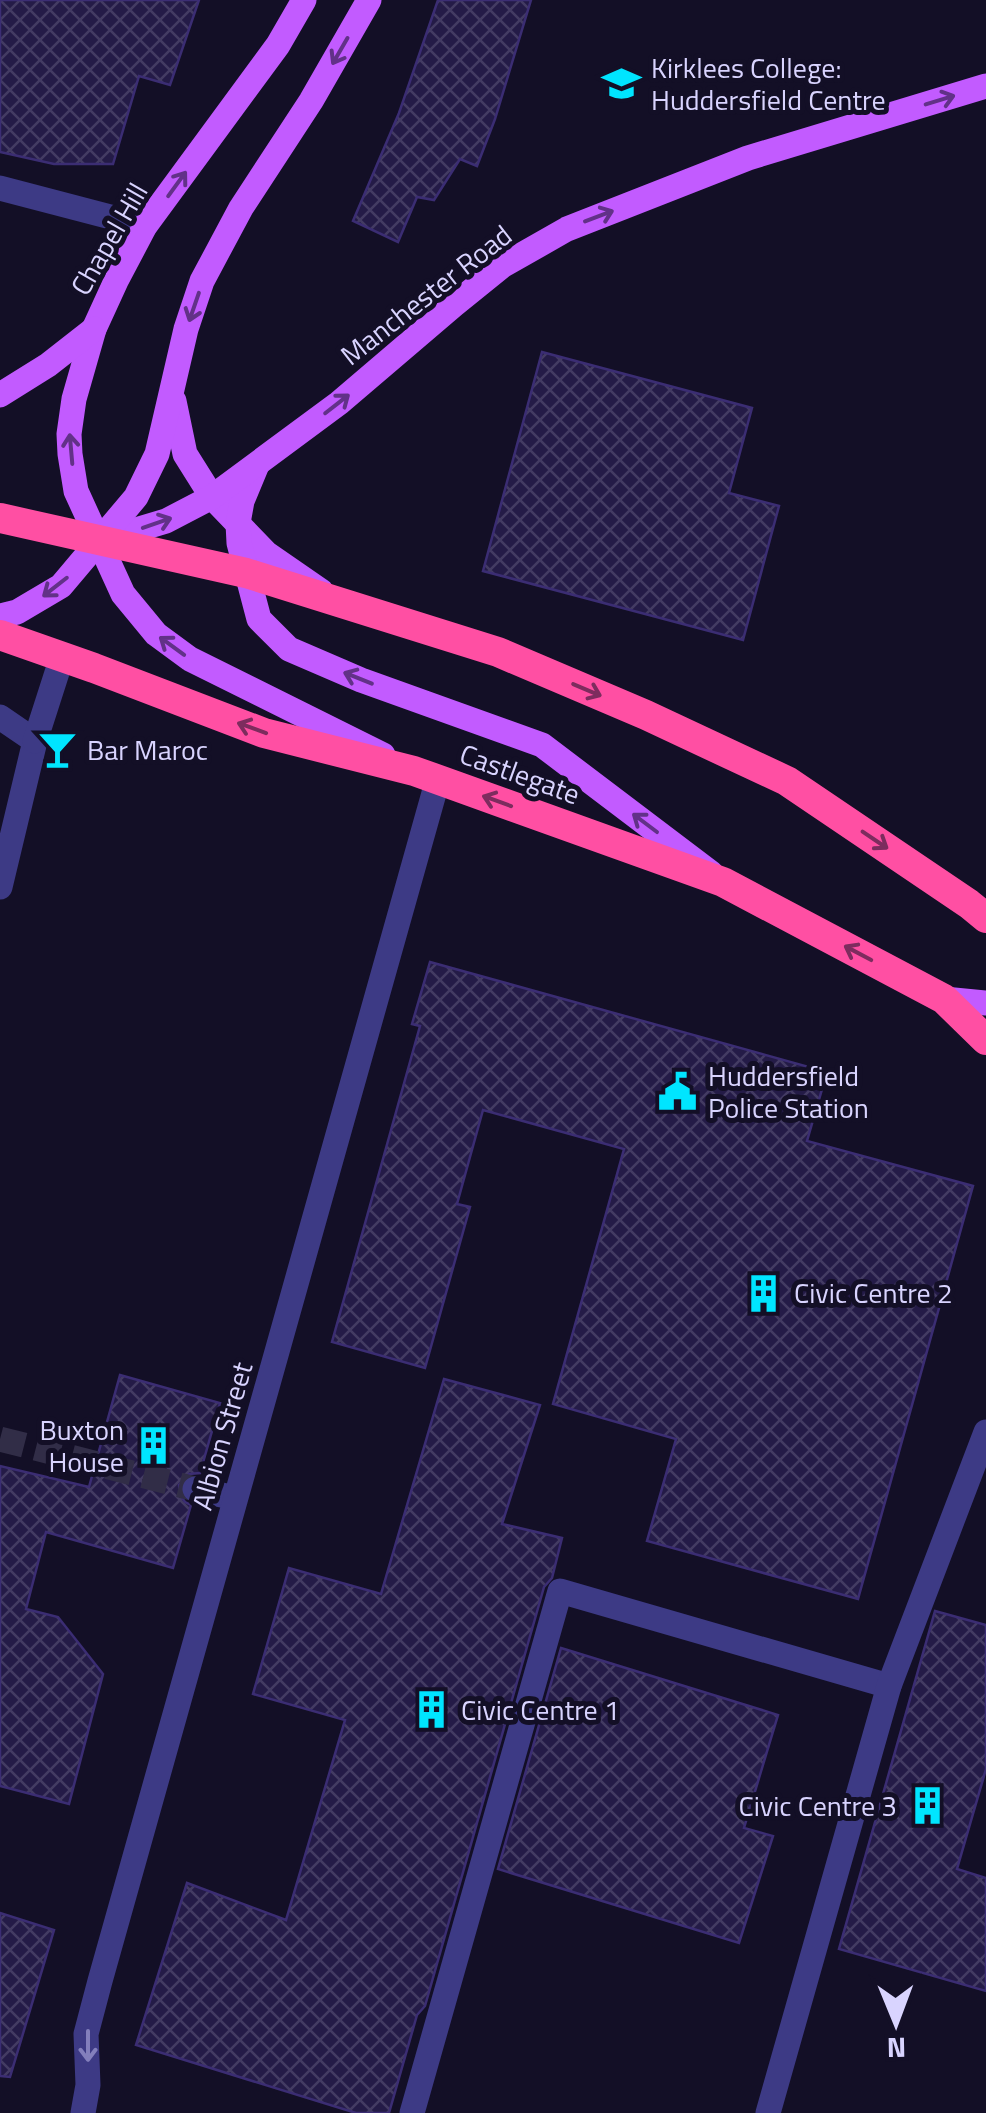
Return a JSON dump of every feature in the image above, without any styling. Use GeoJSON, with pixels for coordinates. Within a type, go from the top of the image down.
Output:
{"type":"FeatureCollection","features":[{"type":"Feature","properties":{"kind":"highway"},"geometry":{"type":"LineString","coordinates":[[0,518],[246,572],[498,652],[787,781],[986,918]]}},
{"type":"Feature","properties":{"kind":"highway","name":"Castlegate"},"geometry":{"type":"LineString","coordinates":[[0,636],[264,733],[426,775],[723,882],[944,999],[986,1040]]}},
{"type":"Feature","properties":{"kind":"main road","name":"Chapel Hill"},"geometry":{"type":"LineString","coordinates":[[304,0],[278,45],[146,226],[94,328],[74,399],[69,434],[76,491],[123,594],[156,634],[190,659],[426,775]]}},
{"type":"Feature","properties":{"kind":"main road"},"geometry":{"type":"LineString","coordinates":[[0,616],[18,612],[61,586],[136,497],[158,454],[186,328],[202,281],[242,208],[370,0]]}},
{"type":"Feature","properties":{"kind":"main road","name":"Manchester Road"},"geometry":{"type":"LineString","coordinates":[[99,541],[166,521],[212,496],[339,403],[502,266],[567,228],[748,158],[986,86]]}},
{"type":"Feature","properties":{"kind":"main road"},"geometry":{"type":"LineString","coordinates":[[0,395],[48,365],[94,328]]}},
{"type":"Feature","properties":{"kind":"main road"},"geometry":{"type":"LineString","coordinates":[[172,391],[185,454],[212,496],[266,553],[332,599]]}},
{"type":"Feature","properties":{"kind":"main road"},"geometry":{"type":"LineString","coordinates":[[259,462],[242,501],[239,543],[258,620],[290,649],[360,680],[542,744],[723,882]]}},
{"type":"Feature","properties":{"kind":"main road"},"geometry":{"type":"LineString","coordinates":[[944,999],[986,1003]]}},
{"type":"Feature","properties":{"kind":"street"},"geometry":{"type":"LineString","coordinates":[[0,188],[146,226]]}},
{"type":"Feature","properties":{"kind":"street"},"geometry":{"type":"LineString","coordinates":[[0,887],[35,742],[62,657]]}},
{"type":"Feature","properties":{"kind":"street"},"geometry":{"type":"LineString","coordinates":[[0,717],[35,742]]}},
{"type":"Feature","properties":{"kind":"street","name":"Albion Street"},"geometry":{"type":"LineString","coordinates":[[82,2113],[88,2086],[86,2034],[236,1498],[426,775]]}},
{"type":"Feature","properties":{"kind":"street"},"geometry":{"type":"LineString","coordinates":[[768,2113],[889,1686],[986,1432]]}},
{"type":"Feature","properties":{"kind":"street"},"geometry":{"type":"LineString","coordinates":[[196,1489],[236,1498]]}},
{"type":"Feature","properties":{"kind":"street"},"geometry":{"type":"LineString","coordinates":[[412,2113],[560,1591],[889,1686]]}},
{"type":"Feature","properties":{"kind":"building"},"geometry":{"type":"Polygon","coordinates":[[[0,0],[199,0],[170,85],[139,76],[113,164],[54,164],[0,152],[0,0]]]}},
{"type":"Feature","properties":{"kind":"building"},"geometry":{"type":"Polygon","coordinates":[[[438,0],[531,0],[477,166],[460,159],[434,200],[417,197],[398,242],[353,221],[399,113],[438,0]]]}},
{"type":"Feature","properties":{"kind":"building"},"geometry":{"type":"Polygon","coordinates":[[[542,352],[752,408],[729,493],[779,506],[743,640],[483,571],[542,352]]]}},
{"type":"Feature","properties":{"kind":"building","name":"Civic Centre 2"},"geometry":{"type":"Polygon","coordinates":[[[430,962],[827,1072],[807,1141],[973,1186],[858,1599],[647,1541],[676,1439],[553,1404],[624,1149],[483,1110],[457,1204],[470,1207],[425,1368],[332,1342],[420,1026],[412,1024],[430,962]]]}},
{"type":"Feature","properties":{"kind":"building"},"geometry":{"type":"Polygon","coordinates":[[[120,1375],[220,1403],[200,1473],[189,1474],[179,1485],[180,1495],[191,1505],[173,1568],[46,1532],[26,1609],[58,1617],[103,1674],[69,1804],[0,1786],[0,1466],[89,1487],[120,1375]]]}},
{"type":"Feature","properties":{"kind":"building","name":"Civic Centre 1"},"geometry":{"type":"Polygon","coordinates":[[[444,1379],[540,1405],[502,1524],[562,1538],[552,1578],[544,1587],[425,2006],[417,2015],[389,2113],[356,2113],[136,2045],[187,1883],[286,1920],[345,1720],[253,1694],[289,1568],[381,1594],[444,1379]]]}},
{"type":"Feature","properties":{"kind":"building","name":"Civic Centre 3"},"geometry":{"type":"Polygon","coordinates":[[[935,1611],[986,1625],[986,1769],[957,1869],[986,1878],[986,1991],[839,1949],[935,1611]]]}},
{"type":"Feature","properties":{"kind":"building"},"geometry":{"type":"Polygon","coordinates":[[[561,1648],[778,1715],[744,1828],[773,1836],[739,1943],[498,1869],[561,1648]]]}},
{"type":"Feature","properties":{"kind":"building"},"geometry":{"type":"Polygon","coordinates":[[[0,1913],[54,1930],[10,2077],[0,2076],[0,1913]]]}},
{"type":"Feature","properties":{"kind":"tunnel"},"geometry":{"type":"LineString","coordinates":[[0,1439],[195,1489]]}},
{"type":"Feature","properties":{"kind":"place","name":"Kirklees College: Huddersfield Centre"},"geometry":{"type":"Point","coordinates":[621,84]}},
{"type":"Feature","properties":{"kind":"place","name":"Bar Maroc"},"geometry":{"type":"Point","coordinates":[57,750]}},
{"type":"Feature","properties":{"kind":"place","name":"Huddersfield Police Station"},"geometry":{"type":"Point","coordinates":[678,1092]}},
{"type":"Feature","properties":{"kind":"place","name":"Civic Centre 2"},"geometry":{"type":"Point","coordinates":[764,1293]}},
{"type":"Feature","properties":{"kind":"place","name":"Buxton House"},"geometry":{"type":"Point","coordinates":[154,1446]}},
{"type":"Feature","properties":{"kind":"place","name":"Civic Centre 1"},"geometry":{"type":"Point","coordinates":[431,1710]}},
{"type":"Feature","properties":{"kind":"place","name":"Civic Centre 3"},"geometry":{"type":"Point","coordinates":[927,1806]}}]}
